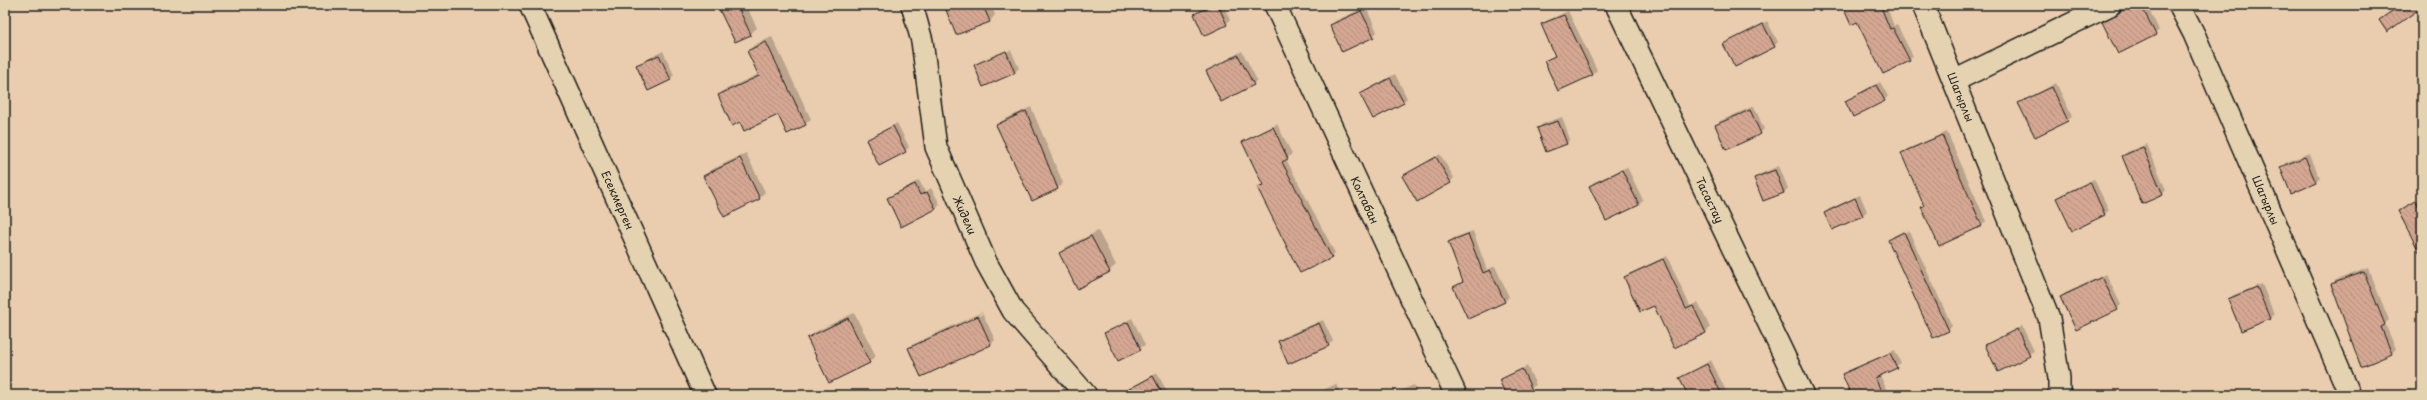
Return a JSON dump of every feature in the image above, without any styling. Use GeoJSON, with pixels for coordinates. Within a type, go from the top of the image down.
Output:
{"type":"FeatureCollection","features":[{"type":"Feature","properties":{"kind":"street","name":"Eсекмерген"},"geometry":{"type":"LineString","coordinates":[[530,5],[706,395]]}},
{"type":"Feature","properties":{"kind":"street","name":"Жидели"},"geometry":{"type":"LineString","coordinates":[[912,5],[922,41],[936,147],[986,262],[1013,311],[1086,395]]}},
{"type":"Feature","properties":{"kind":"street","name":"Колтабан"},"geometry":{"type":"LineString","coordinates":[[1274,5],[1456,395]]}},
{"type":"Feature","properties":{"kind":"street","name":"Тасастау"},"geometry":{"type":"LineString","coordinates":[[1616,5],[1803,395]]}},
{"type":"Feature","properties":{"kind":"street","name":"Шагырлы"},"geometry":{"type":"LineString","coordinates":[[1923,5],[2049,318],[2059,378],[2059,395]]}},
{"type":"Feature","properties":{"kind":"street"},"geometry":{"type":"LineString","coordinates":[[1954,81],[2110,5]]}},
{"type":"Feature","properties":{"kind":"street","name":"Шагырлы"},"geometry":{"type":"LineString","coordinates":[[2179,5],[2197,42],[2350,395]]}},
{"type":"Feature","properties":{"kind":"building"},"geometry":{"type":"Polygon","coordinates":[[[717,5],[737,5],[751,35],[735,42],[717,5]]]}},
{"type":"Feature","properties":{"kind":"building"},"geometry":{"type":"Polygon","coordinates":[[[944,5],[983,5],[990,22],[956,35],[944,5]]]}},
{"type":"Feature","properties":{"kind":"building"},"geometry":{"type":"Polygon","coordinates":[[[1214,5],[1218,5],[1227,25],[1204,36],[1194,14],[1214,5]]]}},
{"type":"Feature","properties":{"kind":"building"},"geometry":{"type":"Polygon","coordinates":[[[1842,5],[1880,5],[1890,29],[1893,28],[1910,61],[1883,74],[1857,22],[1851,25],[1842,5]]]}},
{"type":"Feature","properties":{"kind":"building"},"geometry":{"type":"Polygon","coordinates":[[[2132,5],[2141,5],[2156,35],[2118,54],[2102,22],[2132,5]]]}},
{"type":"Feature","properties":{"kind":"building"},"geometry":{"type":"Polygon","coordinates":[[[2401,5],[2422,5],[2422,7],[2387,32],[2379,20],[2401,5]]]}},
{"type":"Feature","properties":{"kind":"building"},"geometry":{"type":"Polygon","coordinates":[[[1361,11],[1374,37],[1342,52],[1330,25],[1361,11]]]}},
{"type":"Feature","properties":{"kind":"building"},"geometry":{"type":"Polygon","coordinates":[[[1564,15],[1593,75],[1558,91],[1544,61],[1555,56],[1541,24],[1564,15]]]}},
{"type":"Feature","properties":{"kind":"building"},"geometry":{"type":"Polygon","coordinates":[[[1763,24],[1775,47],[1735,67],[1723,44],[1763,24]]]}},
{"type":"Feature","properties":{"kind":"building"},"geometry":{"type":"Polygon","coordinates":[[[766,42],[806,125],[787,134],[778,115],[744,131],[740,122],[732,126],[718,95],[759,76],[747,51],[766,42]]]}},
{"type":"Feature","properties":{"kind":"building"},"geometry":{"type":"Polygon","coordinates":[[[1006,51],[1015,73],[983,87],[974,65],[1006,51]]]}},
{"type":"Feature","properties":{"kind":"building"},"geometry":{"type":"Polygon","coordinates":[[[659,55],[671,80],[648,91],[636,65],[659,55]]]}},
{"type":"Feature","properties":{"kind":"building"},"geometry":{"type":"Polygon","coordinates":[[[1238,55],[1254,85],[1221,102],[1206,71],[1238,55]]]}},
{"type":"Feature","properties":{"kind":"building"},"geometry":{"type":"Polygon","coordinates":[[[1390,78],[1404,103],[1373,119],[1360,94],[1390,78]]]}},
{"type":"Feature","properties":{"kind":"building"},"geometry":{"type":"Polygon","coordinates":[[[1876,85],[1885,101],[1853,117],[1845,101],[1876,85]]]}},
{"type":"Feature","properties":{"kind":"building"},"geometry":{"type":"Polygon","coordinates":[[[2052,87],[2068,121],[2035,137],[2018,103],[2052,87]]]}},
{"type":"Feature","properties":{"kind":"building"},"geometry":{"type":"Polygon","coordinates":[[[1750,110],[1761,134],[1726,150],[1715,125],[1750,110]]]}},
{"type":"Feature","properties":{"kind":"building"},"geometry":{"type":"Polygon","coordinates":[[[1026,111],[1058,189],[1032,201],[996,125],[1026,111]]]}},
{"type":"Feature","properties":{"kind":"building"},"geometry":{"type":"Polygon","coordinates":[[[1558,121],[1567,144],[1546,152],[1537,128],[1558,121]]]}},
{"type":"Feature","properties":{"kind":"building"},"geometry":{"type":"Polygon","coordinates":[[[893,126],[906,152],[879,166],[866,140],[893,126]]]}},
{"type":"Feature","properties":{"kind":"building"},"geometry":{"type":"Polygon","coordinates":[[[1273,127],[1288,159],[1282,162],[1332,258],[1300,273],[1257,187],[1263,185],[1242,142],[1273,127]]]}},
{"type":"Feature","properties":{"kind":"building"},"geometry":{"type":"Polygon","coordinates":[[[1942,135],[1982,226],[1939,246],[1921,207],[1924,206],[1901,153],[1942,135]]]}},
{"type":"Feature","properties":{"kind":"building"},"geometry":{"type":"Polygon","coordinates":[[[2143,147],[2163,195],[2142,204],[2122,156],[2143,147]]]}},
{"type":"Feature","properties":{"kind":"building"},"geometry":{"type":"Polygon","coordinates":[[[1436,157],[1451,183],[1417,202],[1402,176],[1436,157]]]}},
{"type":"Feature","properties":{"kind":"building"},"geometry":{"type":"Polygon","coordinates":[[[2305,157],[2316,183],[2291,194],[2280,167],[2305,157]]]}},
{"type":"Feature","properties":{"kind":"building"},"geometry":{"type":"Polygon","coordinates":[[[740,158],[760,199],[724,217],[703,176],[740,158]]]}},
{"type":"Feature","properties":{"kind":"building"},"geometry":{"type":"Polygon","coordinates":[[[1622,170],[1639,205],[1606,221],[1589,186],[1622,170]]]}},
{"type":"Feature","properties":{"kind":"building"},"geometry":{"type":"Polygon","coordinates":[[[1775,170],[1784,193],[1763,201],[1754,178],[1775,170]]]}},
{"type":"Feature","properties":{"kind":"building"},"geometry":{"type":"Polygon","coordinates":[[[2090,182],[2105,215],[2072,231],[2056,198],[2090,182]]]}},
{"type":"Feature","properties":{"kind":"building"},"geometry":{"type":"Polygon","coordinates":[[[915,184],[920,195],[927,192],[936,209],[901,227],[887,198],[915,184]]]}},
{"type":"Feature","properties":{"kind":"building"},"geometry":{"type":"Polygon","coordinates":[[[1855,198],[1863,216],[1832,230],[1824,213],[1855,198]]]}},
{"type":"Feature","properties":{"kind":"building"},"geometry":{"type":"Polygon","coordinates":[[[2416,201],[2422,213],[2422,257],[2398,211],[2416,201]]]}},
{"type":"Feature","properties":{"kind":"building"},"geometry":{"type":"Polygon","coordinates":[[[1904,232],[1949,331],[1933,338],[1888,240],[1904,232]]]}},
{"type":"Feature","properties":{"kind":"building"},"geometry":{"type":"Polygon","coordinates":[[[1468,234],[1483,273],[1490,270],[1505,302],[1468,319],[1453,287],[1463,282],[1448,242],[1468,234]]]}},
{"type":"Feature","properties":{"kind":"building"},"geometry":{"type":"Polygon","coordinates":[[[1091,236],[1110,272],[1077,289],[1059,253],[1091,236]]]}},
{"type":"Feature","properties":{"kind":"building"},"geometry":{"type":"Polygon","coordinates":[[[1663,259],[1686,309],[1693,306],[1706,333],[1674,348],[1654,306],[1640,312],[1624,277],[1663,259]]]}},
{"type":"Feature","properties":{"kind":"building"},"geometry":{"type":"Polygon","coordinates":[[[2364,272],[2385,325],[2381,327],[2392,354],[2361,367],[2331,284],[2364,272]]]}},
{"type":"Feature","properties":{"kind":"building"},"geometry":{"type":"Polygon","coordinates":[[[2102,277],[2118,310],[2076,330],[2060,297],[2102,277]]]}},
{"type":"Feature","properties":{"kind":"building"},"geometry":{"type":"Polygon","coordinates":[[[2257,287],[2270,319],[2241,331],[2228,299],[2257,287]]]}},
{"type":"Feature","properties":{"kind":"building"},"geometry":{"type":"Polygon","coordinates":[[[978,316],[991,345],[921,377],[908,348],[978,316]]]}},
{"type":"Feature","properties":{"kind":"building"},"geometry":{"type":"Polygon","coordinates":[[[848,318],[870,363],[829,383],[807,338],[848,318]]]}},
{"type":"Feature","properties":{"kind":"building"},"geometry":{"type":"Polygon","coordinates":[[[1128,322],[1141,350],[1118,361],[1104,333],[1128,322]]]}},
{"type":"Feature","properties":{"kind":"building"},"geometry":{"type":"Polygon","coordinates":[[[1319,323],[1329,346],[1288,364],[1278,341],[1319,323]]]}},
{"type":"Feature","properties":{"kind":"building"},"geometry":{"type":"Polygon","coordinates":[[[2017,329],[2030,356],[1998,372],[1985,345],[2017,329]]]}},
{"type":"Feature","properties":{"kind":"building"},"geometry":{"type":"Polygon","coordinates":[[[1890,353],[1897,368],[1875,378],[1883,395],[1851,395],[1842,374],[1890,353]]]}},
{"type":"Feature","properties":{"kind":"building"},"geometry":{"type":"Polygon","coordinates":[[[1707,364],[1722,395],[1688,395],[1679,378],[1707,364]]]}},
{"type":"Feature","properties":{"kind":"building"},"geometry":{"type":"Polygon","coordinates":[[[1522,369],[1532,390],[1522,395],[1506,395],[1499,380],[1522,369]]]}},
{"type":"Feature","properties":{"kind":"building"},"geometry":{"type":"Polygon","coordinates":[[[1153,376],[1163,395],[1118,395],[1153,376]]]}}]}
